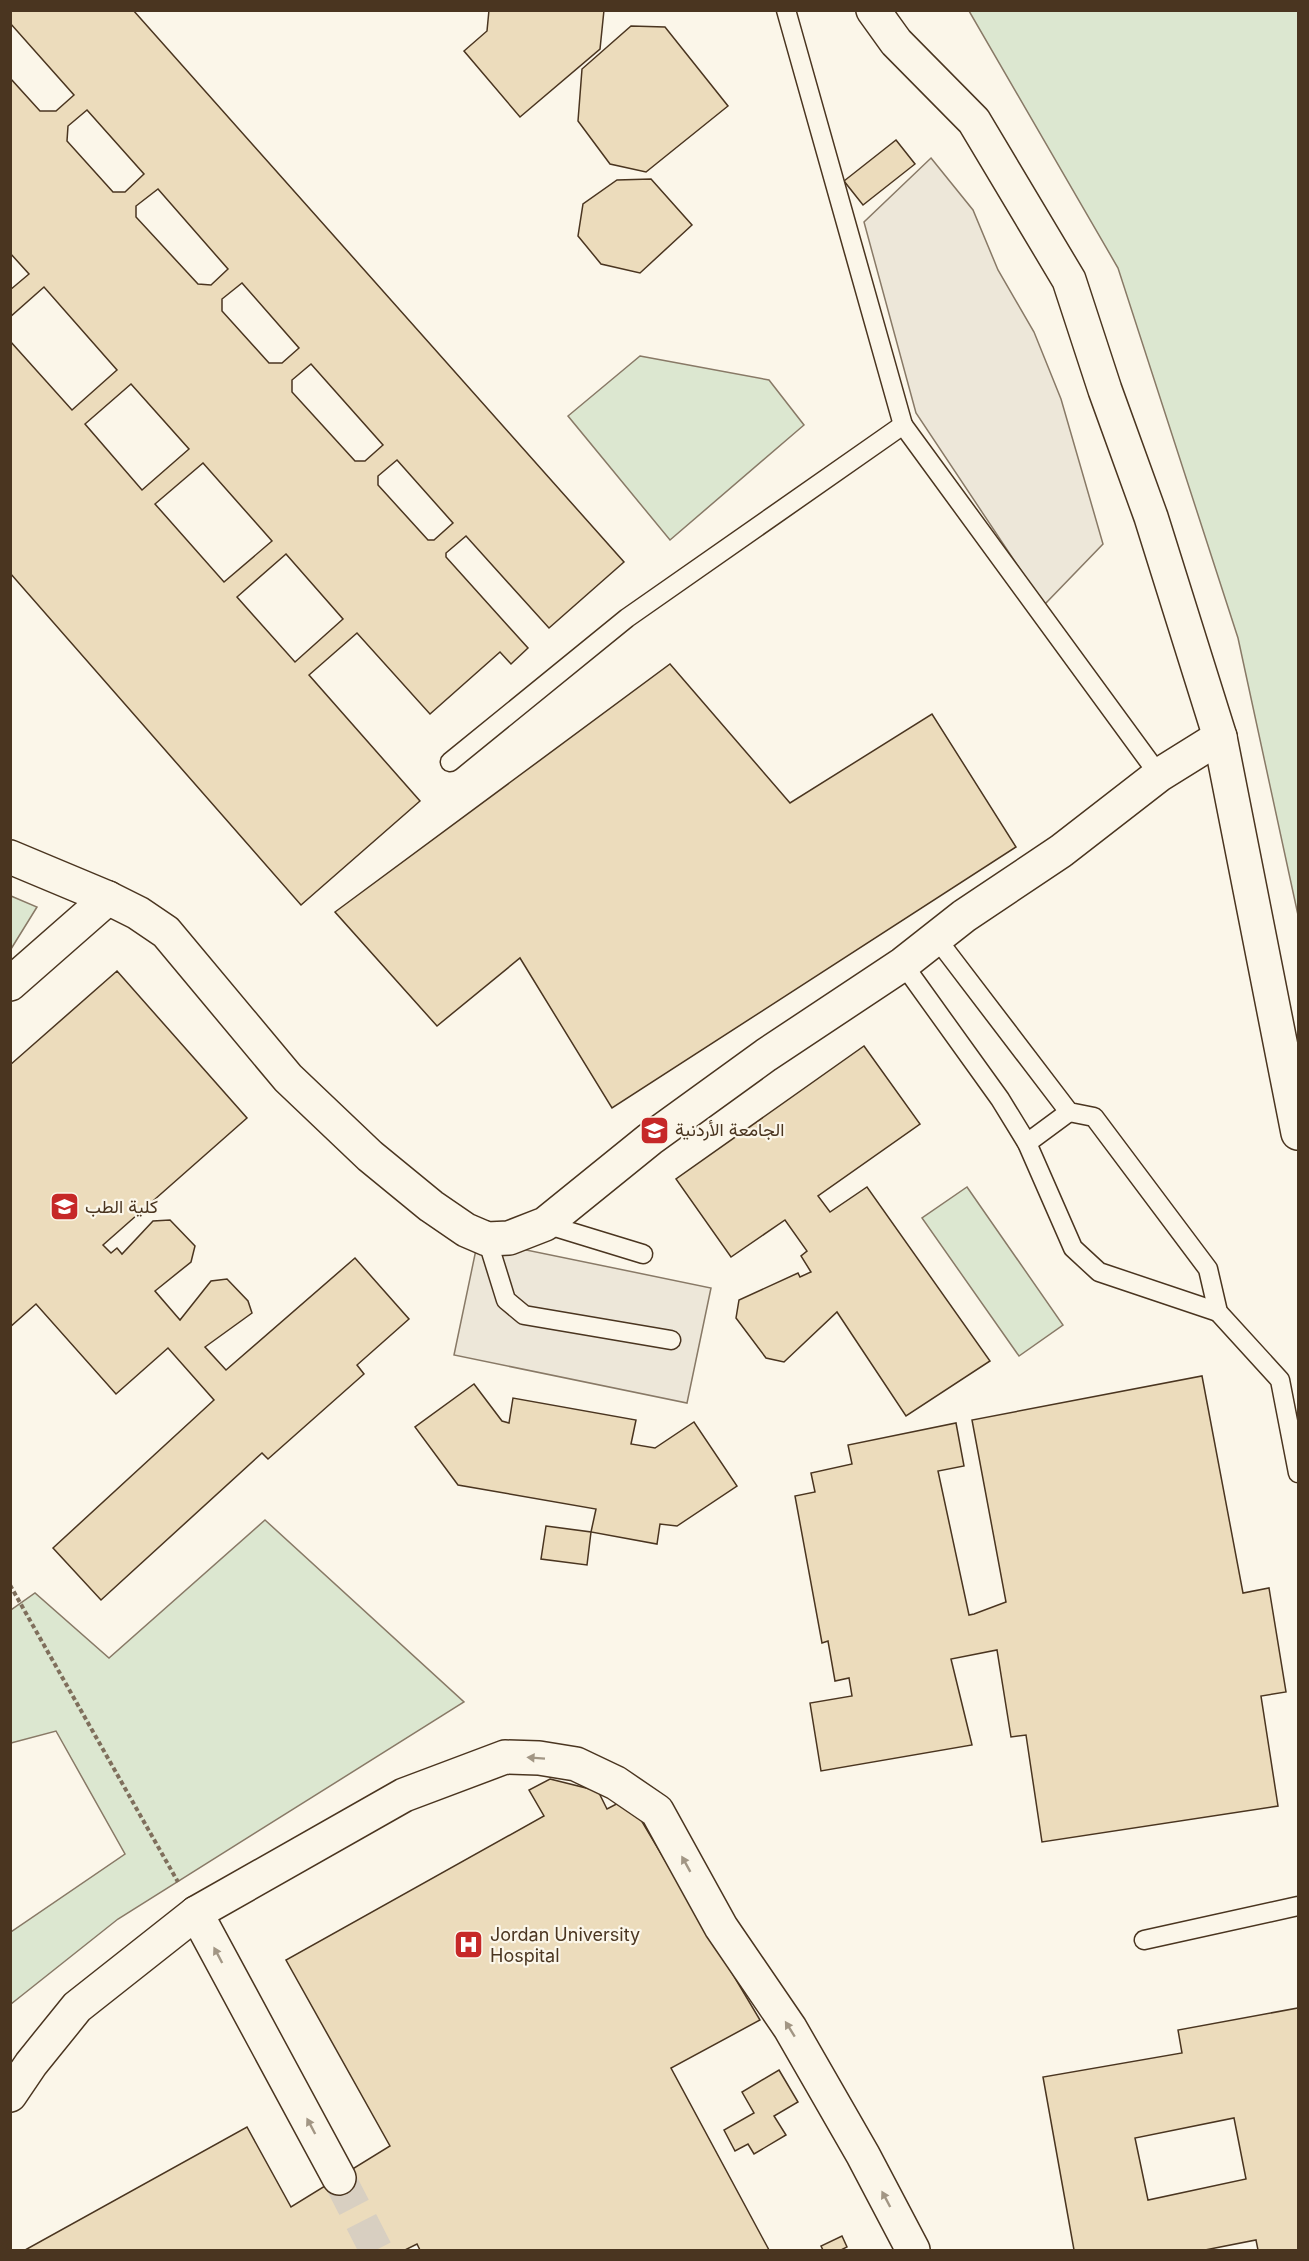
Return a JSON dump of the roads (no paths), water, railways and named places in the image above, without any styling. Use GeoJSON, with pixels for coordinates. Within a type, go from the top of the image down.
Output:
{"type":"FeatureCollection","features":[{"type":"Feature","properties":{"kind":"street"},"geometry":{"type":"LineString","coordinates":[[873,10],[896,42],[974,122],[1070,280],[1105,390],[1151,517],[1220,737],[1299,1133]]}},
{"type":"Feature","properties":{"kind":"street"},"geometry":{"type":"LineString","coordinates":[[10,857],[108,898],[138,913],[166,932],[288,1078],[370,1155],[431,1206],[466,1230],[487,1239],[509,1238],[546,1224],[660,1132],[766,1055],[903,964],[964,916],[1061,850],[1159,775],[1220,737]]}},
{"type":"Feature","properties":{"kind":"street"},"geometry":{"type":"LineString","coordinates":[[10,984],[108,898]]}},
{"type":"Feature","properties":{"kind":"street"},"geometry":{"type":"LineString","coordinates":[[10,2095],[31,2064],[77,2007],[196,1913],[404,1795],[505,1757],[539,1758],[576,1764],[616,1783],[657,1811],[721,1927],[795,2038],[863,2155],[914,2250]]}},
{"type":"Feature","properties":{"kind":"street"},"geometry":{"type":"LineString","coordinates":[[196,1913],[339,2178]]}},
{"type":"Feature","properties":{"kind":"lane"},"geometry":{"type":"LineString","coordinates":[[786,10],[903,425],[1159,775]]}},
{"type":"Feature","properties":{"kind":"lane"},"geometry":{"type":"LineString","coordinates":[[450,762],[627,618],[903,425]]}},
{"type":"Feature","properties":{"kind":"lane"},"geometry":{"type":"LineString","coordinates":[[937,939],[1069,1112],[1094,1117],[1208,1269],[1218,1312]]}},
{"type":"Feature","properties":{"kind":"lane"},"geometry":{"type":"LineString","coordinates":[[903,964],[1000,1099],[1027,1143],[1073,1248],[1099,1272],[1218,1312],[1280,1380],[1299,1473]]}},
{"type":"Feature","properties":{"kind":"lane"},"geometry":{"type":"LineString","coordinates":[[1027,1143],[1069,1112]]}},
{"type":"Feature","properties":{"kind":"lane"},"geometry":{"type":"LineString","coordinates":[[546,1224],[643,1254]]}},
{"type":"Feature","properties":{"kind":"lane"},"geometry":{"type":"LineString","coordinates":[[487,1239],[506,1300],[524,1315],[671,1340]]}},
{"type":"Feature","properties":{"kind":"lane"},"geometry":{"type":"LineString","coordinates":[[1144,1940],[1299,1906]]}},
{"type":"Feature","properties":{"kind":"tunnel"},"geometry":{"type":"LineString","coordinates":[[339,2178],[376,2250]]}},
{"type":"Feature","properties":{"kind":"place","name":"الجامعة الأردنية"},"geometry":{"type":"Point","coordinates":[654,1130]}},
{"type":"Feature","properties":{"kind":"place","name":"كلية الطب"},"geometry":{"type":"Point","coordinates":[64,1207]}},
{"type":"Feature","properties":{"kind":"place","name":"Jordan University Hospital"},"geometry":{"type":"Point","coordinates":[469,1945]}}]}
